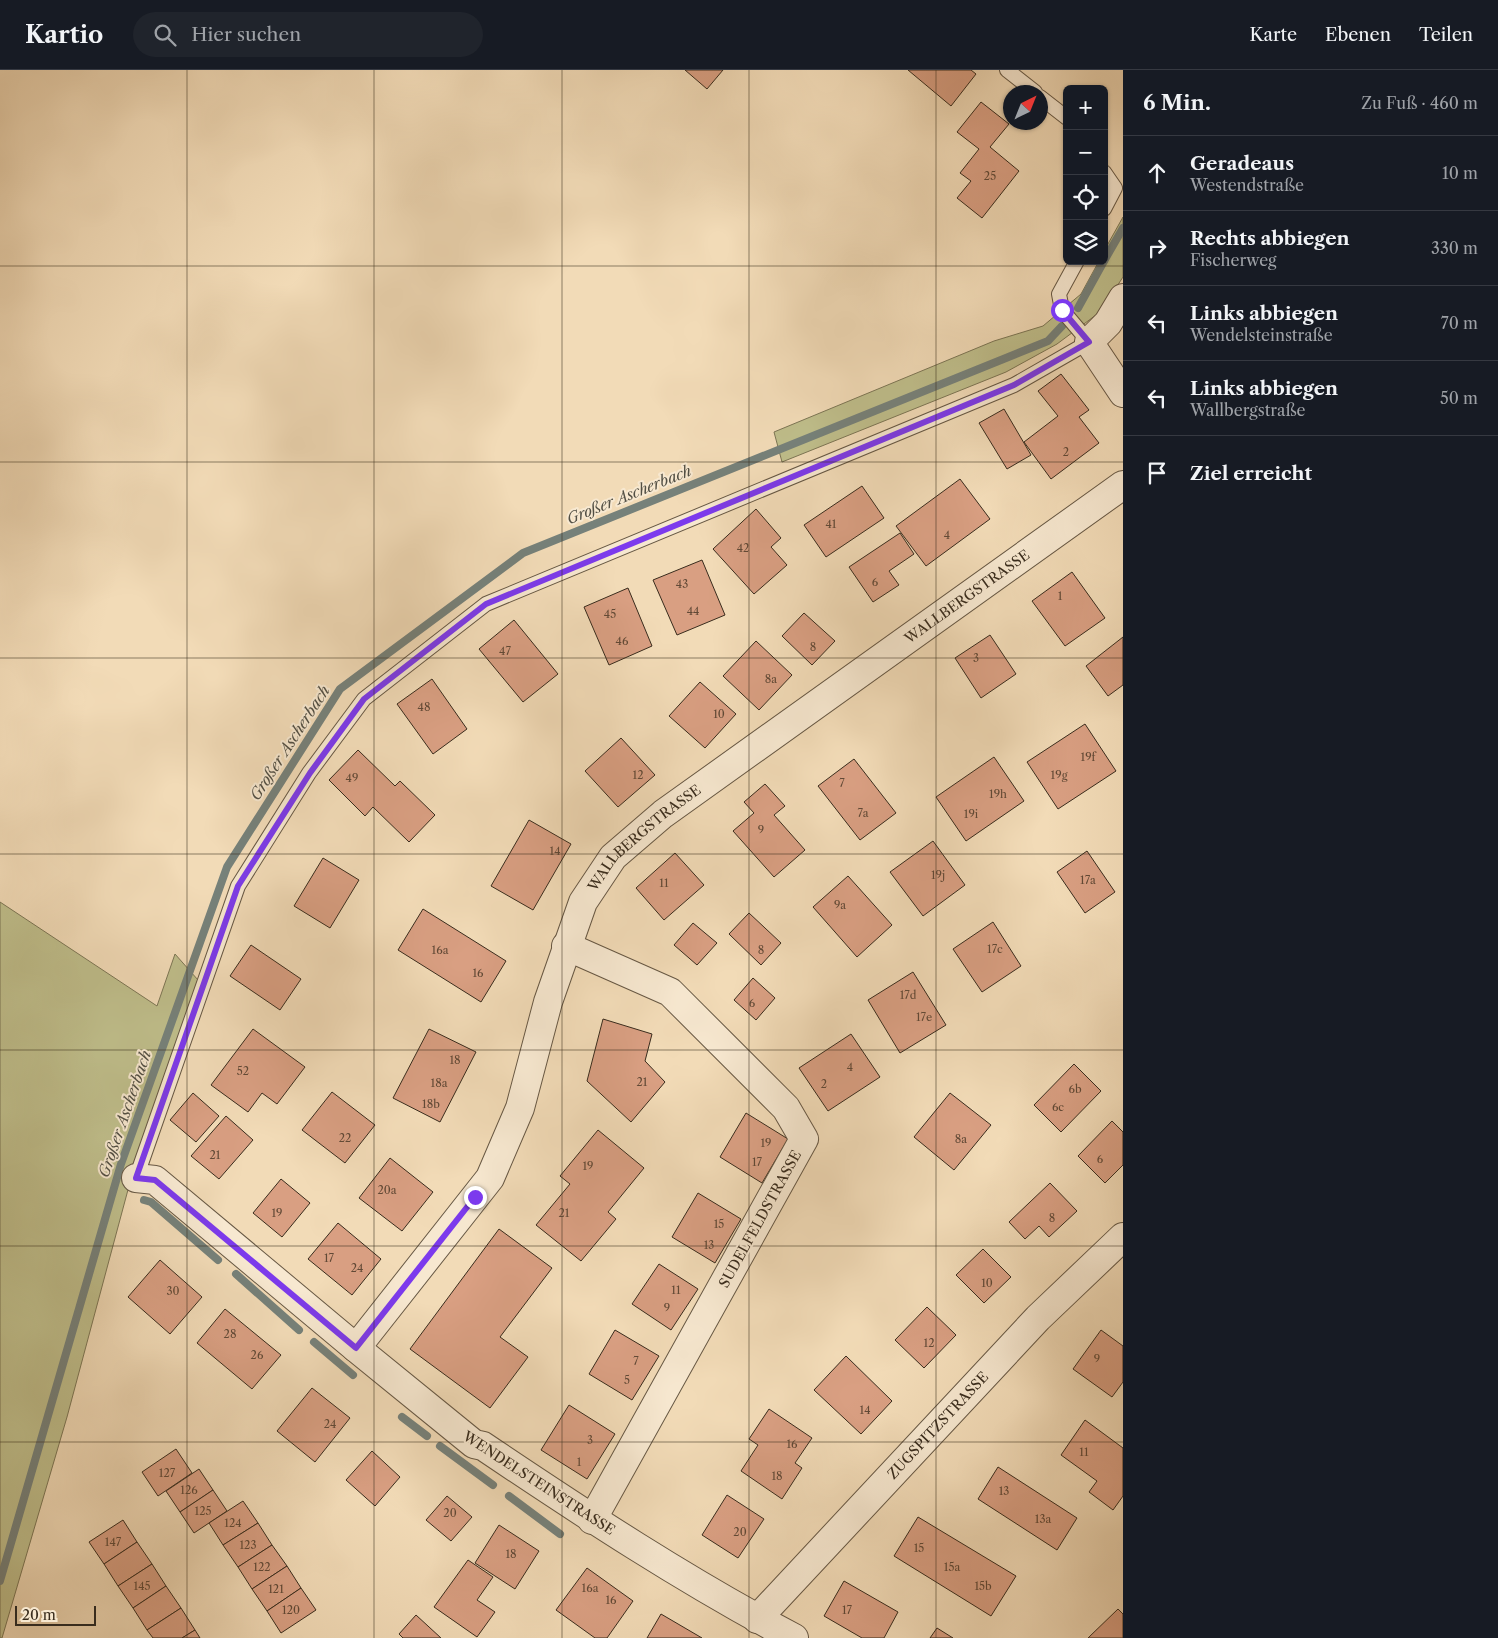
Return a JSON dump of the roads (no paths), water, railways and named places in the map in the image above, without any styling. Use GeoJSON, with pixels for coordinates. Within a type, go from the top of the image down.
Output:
{"type":"FeatureCollection","features":[{"type":"Feature","properties":{"kind":"street"},"geometry":{"type":"LineString","coordinates":[[1123,298],[1108,323],[1089,342],[1123,394]]}},
{"type":"Feature","properties":{"kind":"street","name":"WALLBERGSTRASSE"},"geometry":{"type":"LineString","coordinates":[[356,1348],[490,1178],[520,1108],[548,1002],[566,946],[583,902],[613,857],[663,814],[1123,485]]}},
{"type":"Feature","properties":{"kind":"street","name":"SUDELFELDSTRASSE"},"geometry":{"type":"LineString","coordinates":[[566,946],[670,992],[786,1108],[804,1139],[592,1520]]}},
{"type":"Feature","properties":{"kind":"street","name":"WENDELSTEINSTRASSE"},"geometry":{"type":"LineString","coordinates":[[136,1178],[155,1180],[474,1444],[483,1446],[592,1520],[757,1619],[794,1638]]}},
{"type":"Feature","properties":{"kind":"street","name":"ZUGSPITZSTRASSE"},"geometry":{"type":"LineString","coordinates":[[757,1619],[1038,1318],[1123,1237]]}},
{"type":"Feature","properties":{"kind":"lane"},"geometry":{"type":"LineString","coordinates":[[1007,70],[1026,85]]}},
{"type":"Feature","properties":{"kind":"lane"},"geometry":{"type":"LineString","coordinates":[[1048,103],[1063,115]]}},
{"type":"Feature","properties":{"kind":"lane"},"geometry":{"type":"LineString","coordinates":[[1108,178],[1115,188],[1108,201]]}},
{"type":"Feature","properties":{"kind":"lane"},"geometry":{"type":"LineString","coordinates":[[136,1178],[238,886],[310,773],[364,699],[486,604],[1014,385],[1089,342],[1062,310],[1059,294],[1075,265]]}},
{"type":"Feature","properties":{"kind":"waterway","name":"Großer Ascherbach"},"geometry":{"type":"LineString","coordinates":[[1108,254],[1123,228]]}},
{"type":"Feature","properties":{"kind":"waterway","name":"Großer Ascherbach"},"geometry":{"type":"LineString","coordinates":[[1078,308],[1102,265]]}},
{"type":"Feature","properties":{"kind":"waterway","name":"Großer Ascherbach"},"geometry":{"type":"LineString","coordinates":[[0,1581],[121,1164],[227,867],[340,689],[523,553],[1048,341],[1062,326]]}},
{"type":"Feature","properties":{"kind":"waterway"},"geometry":{"type":"LineString","coordinates":[[144,1200],[151,1202],[218,1260]]}},
{"type":"Feature","properties":{"kind":"waterway"},"geometry":{"type":"LineString","coordinates":[[236,1274],[299,1330]]}},
{"type":"Feature","properties":{"kind":"waterway"},"geometry":{"type":"LineString","coordinates":[[314,1342],[353,1375]]}},
{"type":"Feature","properties":{"kind":"waterway"},"geometry":{"type":"LineString","coordinates":[[402,1417],[427,1436]]}},
{"type":"Feature","properties":{"kind":"waterway"},"geometry":{"type":"LineString","coordinates":[[440,1446],[493,1485]]}},
{"type":"Feature","properties":{"kind":"waterway"},"geometry":{"type":"LineString","coordinates":[[509,1496],[560,1534]]}}]}
